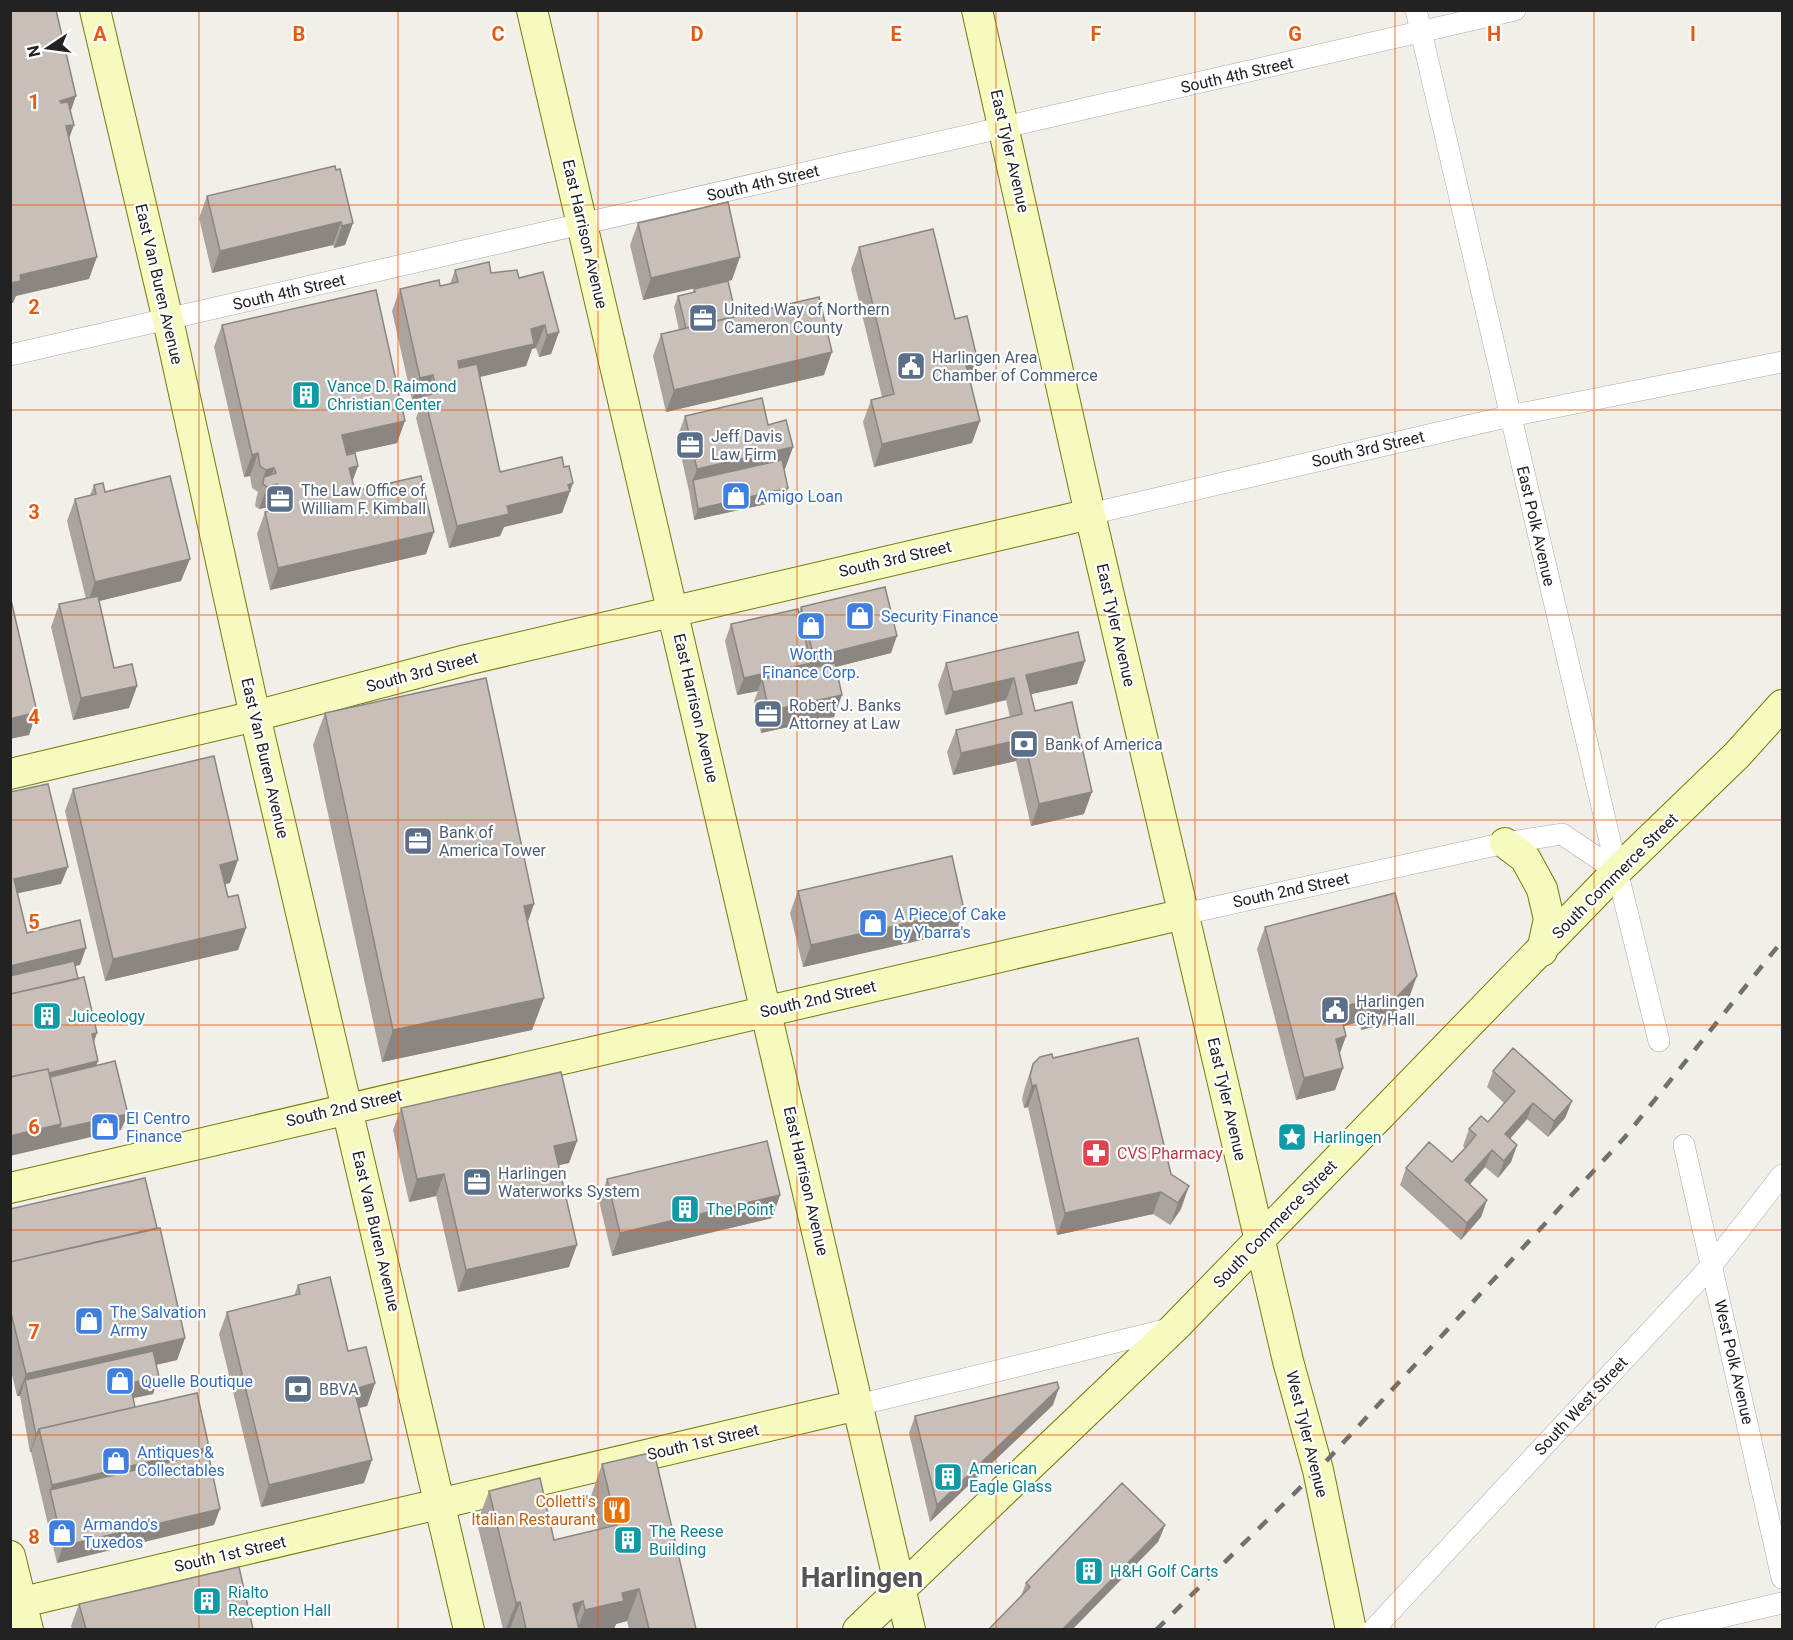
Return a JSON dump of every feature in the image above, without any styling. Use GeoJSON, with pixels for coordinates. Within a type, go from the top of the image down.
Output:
{"type":"FeatureCollection","features":[{"type":"Feature","properties":{"kind":"street","name":"East Van Buren Avenue"},"geometry":{"type":"LineString","coordinates":[[94,10],[168,320],[255,716],[470,1629]]}},
{"type":"Feature","properties":{"kind":"street","name":"East Harrison Avenue"},"geometry":{"type":"LineString","coordinates":[[532,10],[910,1629]]}},
{"type":"Feature","properties":{"kind":"street","name":"East Tyler Avenue"},"geometry":{"type":"LineString","coordinates":[[977,10],[1090,514],[1260,1239]]}},
{"type":"Feature","properties":{"kind":"street","name":"East Polk Avenue"},"geometry":{"type":"LineString","coordinates":[[1416,10],[1617,871],[1659,1041]]}},
{"type":"Feature","properties":{"kind":"street","name":"South 4th Street"},"geometry":{"type":"LineString","coordinates":[[10,355],[1421,34],[1515,10]]}},
{"type":"Feature","properties":{"kind":"street","name":"South 3rd Street"},"geometry":{"type":"LineString","coordinates":[[10,774],[255,716],[466,660],[1510,416],[1782,362]]}},
{"type":"Feature","properties":{"kind":"street","name":"South Commerce Street"},"geometry":{"type":"LineString","coordinates":[[858,1629],[1174,1328],[1542,951],[1617,871],[1737,755],[1782,705]]}},
{"type":"Feature","properties":{"kind":"street","name":"South 2nd Street"},"geometry":{"type":"LineString","coordinates":[[10,1188],[348,1107],[1184,914],[1505,843],[1562,834],[1617,871]]}},
{"type":"Feature","properties":{"kind":"street"},"geometry":{"type":"LineString","coordinates":[[1505,843],[1525,858],[1542,889],[1549,919],[1542,951]]}},
{"type":"Feature","properties":{"kind":"street","name":"West Polk Avenue"},"geometry":{"type":"LineString","coordinates":[[1684,1145],[1782,1578]]}},
{"type":"Feature","properties":{"kind":"street","name":"South West Street"},"geometry":{"type":"LineString","coordinates":[[1373,1629],[1712,1265],[1780,1181]]}},
{"type":"Feature","properties":{"kind":"street","name":"West Tyler Avenue"},"geometry":{"type":"LineString","coordinates":[[1260,1239],[1318,1470],[1351,1629]]}},
{"type":"Feature","properties":{"kind":"street","name":"South 1st Street"},"geometry":{"type":"LineString","coordinates":[[20,1612],[439,1505],[1174,1328]]}},
{"type":"Feature","properties":{"kind":"street"},"geometry":{"type":"LineString","coordinates":[[10,1556],[20,1612]]}},
{"type":"Feature","properties":{"kind":"street"},"geometry":{"type":"LineString","coordinates":[[1666,1629],[1782,1603]]}},
{"type":"Feature","properties":{"kind":"building"},"geometry":{"type":"Polygon","coordinates":[[[10,10],[56,10],[76,96],[60,101],[61,103],[68,102],[74,125],[66,126],[97,257],[20,275],[21,281],[10,283],[10,10]]]}},
{"type":"Feature","properties":{"kind":"building"},"geometry":{"type":"Polygon","coordinates":[[[335,166],[336,170],[340,169],[353,223],[342,226],[341,222],[220,251],[207,196],[335,166]]]}},
{"type":"Feature","properties":{"kind":"building"},"geometry":{"type":"Polygon","coordinates":[[[728,202],[740,257],[651,278],[638,223],[728,202]]]}},
{"type":"Feature","properties":{"kind":"building"},"geometry":{"type":"Polygon","coordinates":[[[933,229],[955,319],[967,316],[977,358],[965,361],[980,421],[882,444],[871,400],[894,394],[859,247],[933,229]]]}},
{"type":"Feature","properties":{"kind":"building"},"geometry":{"type":"Polygon","coordinates":[[[489,262],[491,273],[517,270],[519,278],[543,272],[559,332],[547,335],[545,325],[531,329],[534,344],[458,361],[459,368],[477,364],[500,472],[562,457],[564,467],[569,466],[573,483],[568,485],[570,491],[507,506],[509,514],[457,526],[424,396],[437,393],[433,375],[420,378],[400,289],[439,280],[440,286],[458,282],[455,270],[489,262]]]}},
{"type":"Feature","properties":{"kind":"building"},"geometry":{"type":"Polygon","coordinates":[[[728,281],[736,316],[686,328],[678,296],[695,292],[694,289],[728,281]]]}},
{"type":"Feature","properties":{"kind":"building"},"geometry":{"type":"Polygon","coordinates":[[[376,290],[405,421],[342,435],[347,455],[355,453],[358,466],[349,468],[355,491],[421,476],[434,532],[278,568],[265,512],[290,506],[287,489],[278,491],[277,484],[267,487],[263,484],[264,477],[276,473],[274,468],[266,470],[260,466],[258,453],[252,455],[222,325],[376,290]]]}},
{"type":"Feature","properties":{"kind":"building"},"geometry":{"type":"Polygon","coordinates":[[[819,297],[832,352],[674,390],[661,334],[819,297]]]}},
{"type":"Feature","properties":{"kind":"building"},"geometry":{"type":"Polygon","coordinates":[[[762,398],[768,425],[786,420],[793,447],[697,469],[685,416],[762,398]]]}},
{"type":"Feature","properties":{"kind":"building"},"geometry":{"type":"Polygon","coordinates":[[[782,460],[788,488],[698,509],[693,480],[782,460]]]}},
{"type":"Feature","properties":{"kind":"building"},"geometry":{"type":"Polygon","coordinates":[[[170,476],[190,559],[95,582],[75,499],[96,494],[94,485],[103,483],[105,492],[170,476]]]}},
{"type":"Feature","properties":{"kind":"building"},"geometry":{"type":"Polygon","coordinates":[[[885,587],[897,636],[814,657],[801,607],[885,587]]]}},
{"type":"Feature","properties":{"kind":"building"},"geometry":{"type":"Polygon","coordinates":[[[98,596],[114,668],[132,664],[137,686],[81,698],[59,604],[98,596]]]}},
{"type":"Feature","properties":{"kind":"building"},"geometry":{"type":"Polygon","coordinates":[[[10,601],[37,712],[10,719],[10,601]]]}},
{"type":"Feature","properties":{"kind":"building"},"geometry":{"type":"Polygon","coordinates":[[[798,609],[811,663],[744,678],[731,624],[798,609]]]}},
{"type":"Feature","properties":{"kind":"building"},"geometry":{"type":"Polygon","coordinates":[[[1078,632],[1085,661],[1026,675],[1035,711],[1072,702],[1092,792],[1039,804],[1024,739],[961,753],[956,730],[1022,714],[1014,678],[953,692],[946,663],[1078,632]]]}},
{"type":"Feature","properties":{"kind":"building"},"geometry":{"type":"Polygon","coordinates":[[[835,663],[842,695],[769,711],[762,679],[835,663]]]}},
{"type":"Feature","properties":{"kind":"building","name":"Bank of America Tower"},"geometry":{"type":"Polygon","coordinates":[[[486,678],[534,904],[524,906],[544,998],[393,1030],[325,713],[486,678]]]}},
{"type":"Feature","properties":{"kind":"building"},"geometry":{"type":"Polygon","coordinates":[[[214,756],[238,860],[220,865],[228,897],[238,895],[246,928],[113,959],[73,789],[214,756]]]}},
{"type":"Feature","properties":{"kind":"building"},"geometry":{"type":"Polygon","coordinates":[[[48,784],[68,867],[14,879],[27,933],[80,920],[86,948],[10,966],[10,792],[48,784]]]}},
{"type":"Feature","properties":{"kind":"building"},"geometry":{"type":"Polygon","coordinates":[[[952,856],[964,910],[811,945],[798,891],[952,856]]]}},
{"type":"Feature","properties":{"kind":"building","name":"Harlingen City Hall"},"geometry":{"type":"Polygon","coordinates":[[[1395,893],[1417,976],[1393,1001],[1369,1008],[1367,1000],[1339,1008],[1346,1036],[1336,1039],[1343,1068],[1304,1078],[1265,927],[1395,893]]]}},
{"type":"Feature","properties":{"kind":"building"},"geometry":{"type":"Polygon","coordinates":[[[74,961],[78,979],[10,994],[10,976],[74,961]]]}},
{"type":"Feature","properties":{"kind":"building"},"geometry":{"type":"Polygon","coordinates":[[[84,977],[97,1033],[92,1034],[98,1061],[49,1073],[48,1069],[10,1077],[10,994],[84,977]]]}},
{"type":"Feature","properties":{"kind":"building","name":"CVS Pharmacy"},"geometry":{"type":"Polygon","coordinates":[[[1138,1038],[1171,1174],[1189,1186],[1178,1203],[1161,1192],[1065,1213],[1036,1085],[1032,1086],[1030,1076],[1033,1064],[1040,1057],[1052,1054],[1053,1058],[1138,1038]]]}},
{"type":"Feature","properties":{"kind":"building"},"geometry":{"type":"Polygon","coordinates":[[[1513,1048],[1572,1101],[1554,1121],[1533,1103],[1505,1134],[1517,1145],[1504,1161],[1492,1150],[1465,1180],[1487,1200],[1467,1223],[1406,1168],[1429,1142],[1452,1162],[1467,1146],[1476,1135],[1469,1129],[1481,1116],[1488,1122],[1515,1091],[1493,1071],[1513,1048]]]}},
{"type":"Feature","properties":{"kind":"building"},"geometry":{"type":"Polygon","coordinates":[[[115,1061],[128,1114],[59,1129],[61,1124],[50,1077],[115,1061]]]}},
{"type":"Feature","properties":{"kind":"building"},"geometry":{"type":"Polygon","coordinates":[[[48,1069],[61,1124],[10,1136],[10,1077],[48,1069]]]}},
{"type":"Feature","properties":{"kind":"building","name":"Harlingen Waterworks System"},"geometry":{"type":"Polygon","coordinates":[[[561,1072],[577,1141],[554,1146],[577,1245],[466,1270],[444,1174],[417,1179],[401,1108],[561,1072]]]}},
{"type":"Feature","properties":{"kind":"building"},"geometry":{"type":"Polygon","coordinates":[[[767,1141],[780,1195],[620,1233],[607,1179],[767,1141]]]}},
{"type":"Feature","properties":{"kind":"building"},"geometry":{"type":"Polygon","coordinates":[[[145,1178],[157,1228],[10,1262],[10,1209],[145,1178]]]}},
{"type":"Feature","properties":{"kind":"building","name":"The Salvation Army"},"geometry":{"type":"Polygon","coordinates":[[[160,1228],[185,1338],[26,1374],[10,1309],[10,1262],[160,1228]]]}},
{"type":"Feature","properties":{"kind":"building","name":"BBVA"},"geometry":{"type":"Polygon","coordinates":[[[330,1277],[348,1351],[366,1347],[375,1383],[354,1389],[372,1460],[269,1485],[227,1312],[300,1294],[298,1285],[330,1277]]]}},
{"type":"Feature","properties":{"kind":"building"},"geometry":{"type":"Polygon","coordinates":[[[153,1351],[159,1377],[130,1383],[135,1407],[39,1429],[36,1435],[25,1380],[153,1351]]]}},
{"type":"Feature","properties":{"kind":"building","name":"American Eagle Glass"},"geometry":{"type":"Polygon","coordinates":[[[1057,1382],[1059,1388],[937,1505],[915,1416],[1057,1382]]]}},
{"type":"Feature","properties":{"kind":"building"},"geometry":{"type":"Polygon","coordinates":[[[197,1393],[209,1447],[52,1485],[39,1429],[197,1393]]]}},
{"type":"Feature","properties":{"kind":"building","name":"The Reese Building"},"geometry":{"type":"Polygon","coordinates":[[[654,1452],[696,1629],[649,1629],[639,1589],[622,1593],[624,1601],[585,1610],[583,1601],[573,1604],[579,1629],[526,1629],[520,1602],[516,1603],[489,1491],[540,1478],[554,1540],[617,1525],[602,1464],[654,1452]]]}},
{"type":"Feature","properties":{"kind":"building"},"geometry":{"type":"Polygon","coordinates":[[[208,1453],[220,1509],[63,1546],[50,1490],[208,1453]]]}},
{"type":"Feature","properties":{"kind":"building","name":"H&H Golf Carts"},"geometry":{"type":"Polygon","coordinates":[[[1122,1483],[1165,1525],[1063,1629],[989,1629],[1030,1587],[1026,1583],[1122,1483]]]}},
{"type":"Feature","properties":{"kind":"building"},"geometry":{"type":"Polygon","coordinates":[[[239,1567],[253,1629],[86,1629],[79,1604],[239,1567]]]}},
{"type":"Feature","properties":{"kind":"railway"},"geometry":{"type":"LineString","coordinates":[[1156,1630],[1318,1470],[1625,1137],[1782,941]]}},
{"type":"Feature","properties":{"kind":"place","name":"United Way of Northern Cameron County"},"geometry":{"type":"Point","coordinates":[703,318]}},
{"type":"Feature","properties":{"kind":"place","name":"Harlingen Area Chamber of Commerce"},"geometry":{"type":"Point","coordinates":[911,366]}},
{"type":"Feature","properties":{"kind":"place","name":"Vance D. Raimond Christian Center"},"geometry":{"type":"Point","coordinates":[306,395]}},
{"type":"Feature","properties":{"kind":"place","name":"Jeff Davis Law Firm"},"geometry":{"type":"Point","coordinates":[690,445]}},
{"type":"Feature","properties":{"kind":"place","name":"Amigo Loan"},"geometry":{"type":"Point","coordinates":[736,496]}},
{"type":"Feature","properties":{"kind":"place","name":"The Law Office of William F. Kimball"},"geometry":{"type":"Point","coordinates":[280,499]}},
{"type":"Feature","properties":{"kind":"place","name":"Security Finance"},"geometry":{"type":"Point","coordinates":[860,616]}},
{"type":"Feature","properties":{"kind":"place","name":"Worth Finance Corp."},"geometry":{"type":"Point","coordinates":[811,626]}},
{"type":"Feature","properties":{"kind":"place","name":"Robert J. Banks Attorney at Law"},"geometry":{"type":"Point","coordinates":[768,714]}},
{"type":"Feature","properties":{"kind":"place","name":"Bank of America"},"geometry":{"type":"Point","coordinates":[1024,744]}},
{"type":"Feature","properties":{"kind":"place","name":"Bank of America Tower"},"geometry":{"type":"Point","coordinates":[418,841]}},
{"type":"Feature","properties":{"kind":"place","name":"A Piece of Cake by Ybarra's"},"geometry":{"type":"Point","coordinates":[873,923]}},
{"type":"Feature","properties":{"kind":"place","name":"Harlingen City Hall"},"geometry":{"type":"Point","coordinates":[1335,1010]}},
{"type":"Feature","properties":{"kind":"place","name":"Juiceology"},"geometry":{"type":"Point","coordinates":[47,1016]}},
{"type":"Feature","properties":{"kind":"place","name":"El Centro Finance"},"geometry":{"type":"Point","coordinates":[105,1127]}},
{"type":"Feature","properties":{"kind":"place","name":"Harlingen"},"geometry":{"type":"Point","coordinates":[1292,1137]}},
{"type":"Feature","properties":{"kind":"place","name":"CVS Pharmacy"},"geometry":{"type":"Point","coordinates":[1096,1153]}},
{"type":"Feature","properties":{"kind":"place","name":"Harlingen Waterworks System"},"geometry":{"type":"Point","coordinates":[477,1182]}},
{"type":"Feature","properties":{"kind":"place","name":"The Point"},"geometry":{"type":"Point","coordinates":[685,1209]}},
{"type":"Feature","properties":{"kind":"place","name":"The Salvation Army"},"geometry":{"type":"Point","coordinates":[89,1321]}},
{"type":"Feature","properties":{"kind":"place","name":"Quelle Boutique"},"geometry":{"type":"Point","coordinates":[120,1381]}},
{"type":"Feature","properties":{"kind":"place","name":"BBVA"},"geometry":{"type":"Point","coordinates":[298,1389]}},
{"type":"Feature","properties":{"kind":"place","name":"Antiques & Collectables"},"geometry":{"type":"Point","coordinates":[116,1461]}},
{"type":"Feature","properties":{"kind":"place","name":"American Eagle Glass"},"geometry":{"type":"Point","coordinates":[948,1477]}},
{"type":"Feature","properties":{"kind":"place","name":"Colletti's Italian Restaurant"},"geometry":{"type":"Point","coordinates":[617,1510]}},
{"type":"Feature","properties":{"kind":"place","name":"Armando's Tuxedos"},"geometry":{"type":"Point","coordinates":[62,1533]}},
{"type":"Feature","properties":{"kind":"place","name":"The Reese Building"},"geometry":{"type":"Point","coordinates":[628,1540]}},
{"type":"Feature","properties":{"kind":"place","name":"H&H Golf Carts"},"geometry":{"type":"Point","coordinates":[1089,1571]}},
{"type":"Feature","properties":{"kind":"place","name":"Rialto Reception Hall"},"geometry":{"type":"Point","coordinates":[207,1601]}},
{"type":"Feature","properties":{"kind":"district","name":"Harlingen"},"geometry":{"type":"Point","coordinates":[862,1577]}}]}
